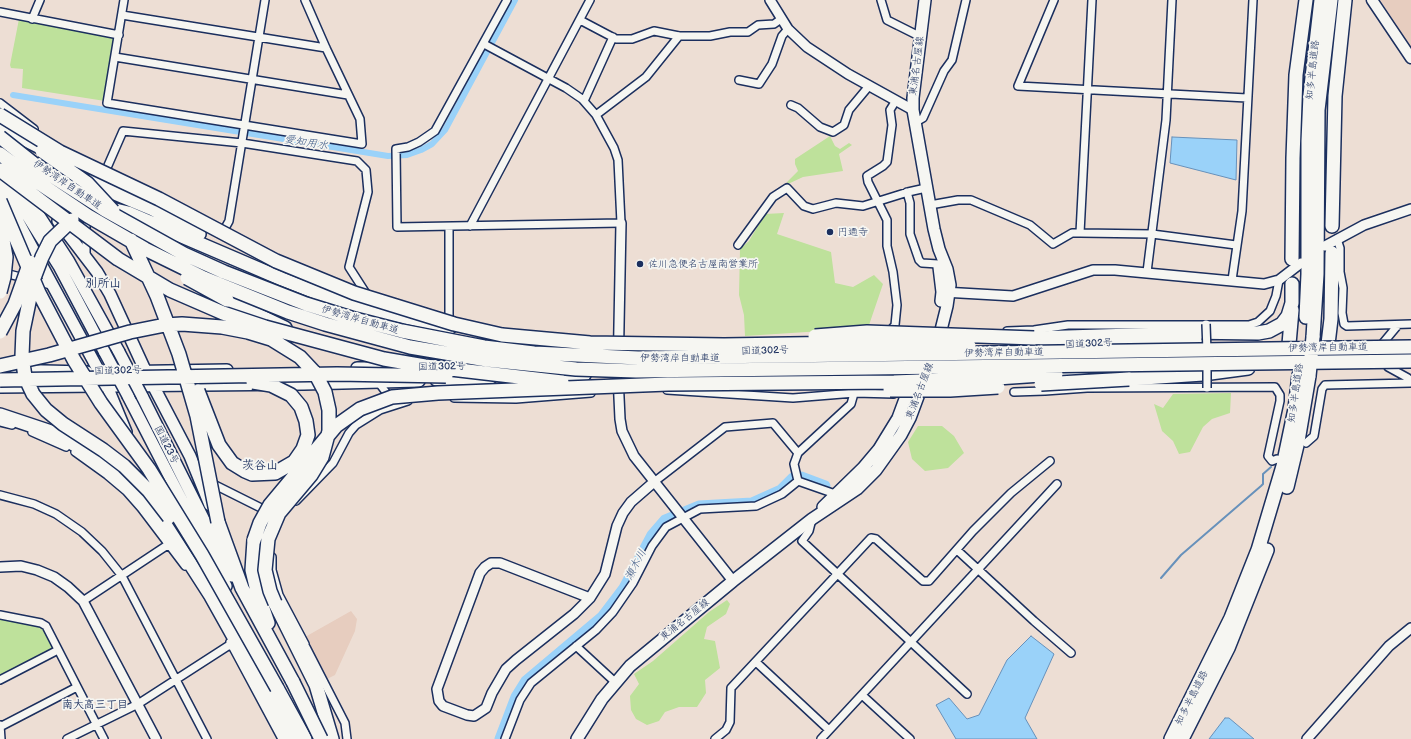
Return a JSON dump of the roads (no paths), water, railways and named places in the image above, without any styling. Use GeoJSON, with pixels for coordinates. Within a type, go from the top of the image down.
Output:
{"type":"FeatureCollection","features":[{"type":"Feature","properties":{"kind":"highway"},"geometry":{"type":"LineString","coordinates":[[1297,261],[1293,158],[1296,75],[1306,0]]}},
{"type":"Feature","properties":{"kind":"highway","name":"知多半島道路"},"geometry":{"type":"LineString","coordinates":[[1309,337],[1308,141],[1310,94],[1321,0]]}},
{"type":"Feature","properties":{"kind":"highway","name":"知多半島道路"},"geometry":{"type":"LineString","coordinates":[[1182,739],[1228,648],[1262,568],[1292,468],[1317,274],[1318,110],[1331,0]]}},
{"type":"Feature","properties":{"kind":"highway"},"geometry":{"type":"LineString","coordinates":[[1332,226],[1334,96],[1345,0]]}},
{"type":"Feature","properties":{"kind":"highway"},"geometry":{"type":"LineString","coordinates":[[0,115],[60,152],[159,198],[237,241],[311,276],[415,313],[502,335]]}},
{"type":"Feature","properties":{"kind":"highway"},"geometry":{"type":"LineString","coordinates":[[0,119],[20,136],[78,176],[106,202],[124,227],[187,365],[190,372],[193,379],[196,386],[199,393],[210,420],[216,437],[224,452],[232,462],[252,474],[275,473],[294,462],[303,449],[308,435],[304,414],[296,401],[285,391],[271,385],[259,383],[196,380],[189,379],[170,378]]}},
{"type":"Feature","properties":{"kind":"highway"},"geometry":{"type":"LineString","coordinates":[[0,124],[8,131],[29,140],[72,166],[105,189],[153,209],[231,252],[320,294]]}},
{"type":"Feature","properties":{"kind":"highway","name":"伊勢湾岸自動車道"},"geometry":{"type":"LineString","coordinates":[[0,137],[38,167],[105,210],[178,250],[224,272],[300,302],[351,318],[440,339],[534,353],[638,358],[1411,347]]}},
{"type":"Feature","properties":{"kind":"highway","name":"伊勢湾岸自動車道"},"geometry":{"type":"LineString","coordinates":[[0,155],[60,198],[112,230],[159,256],[204,278],[288,312],[353,332],[410,347],[488,360],[576,369],[636,371],[1411,361]]}},
{"type":"Feature","properties":{"kind":"highway"},"geometry":{"type":"LineString","coordinates":[[0,170],[118,259],[170,290],[205,306],[242,320],[341,348],[404,363],[556,382]]}},
{"type":"Feature","properties":{"kind":"highway"},"geometry":{"type":"LineString","coordinates":[[60,198],[94,225],[233,303],[277,325],[341,348]]}},
{"type":"Feature","properties":{"kind":"highway"},"geometry":{"type":"LineString","coordinates":[[0,201],[39,293],[74,360],[98,398],[149,469],[202,555],[305,739]]}},
{"type":"Feature","properties":{"kind":"highway"},"geometry":{"type":"LineString","coordinates":[[0,332],[16,304],[26,270],[36,250],[46,235],[82,210],[96,209],[117,210],[140,217],[320,294],[396,316],[457,329],[502,335],[590,343],[724,345],[894,343],[1130,351]]}},
{"type":"Feature","properties":{"kind":"highway"},"geometry":{"type":"LineString","coordinates":[[70,218],[50,241],[42,256],[34,278],[25,318],[22,344],[25,377],[39,402],[53,417],[114,459],[149,491],[174,523],[244,630]]}},
{"type":"Feature","properties":{"kind":"highway"},"geometry":{"type":"LineString","coordinates":[[0,223],[5,246],[6,262],[0,292]]}},
{"type":"Feature","properties":{"kind":"highway"},"geometry":{"type":"LineString","coordinates":[[1328,250],[1331,319],[1328,344]]}},
{"type":"Feature","properties":{"kind":"highway"},"geometry":{"type":"LineString","coordinates":[[1288,344],[1292,303],[1292,284]]}},
{"type":"Feature","properties":{"kind":"highway"},"geometry":{"type":"LineString","coordinates":[[724,345],[867,332],[1034,338],[1166,334],[1185,332],[1258,333],[1270,331],[1282,324],[1288,316],[1292,303]]}},
{"type":"Feature","properties":{"kind":"highway"},"geometry":{"type":"LineString","coordinates":[[167,320],[197,416],[218,522],[224,542],[252,609],[278,653],[322,739]]}},
{"type":"Feature","properties":{"kind":"highway"},"geometry":{"type":"LineString","coordinates":[[0,366],[49,355],[142,329],[182,324],[222,327],[260,336],[291,350],[308,364],[320,382],[328,401],[330,421],[327,440],[322,457],[311,474],[284,505],[274,522],[266,549],[265,570],[268,586],[275,603],[316,685],[332,739]]}},
{"type":"Feature","properties":{"kind":"highway"},"geometry":{"type":"LineString","coordinates":[[1166,334],[1197,344]]}},
{"type":"Feature","properties":{"kind":"highway"},"geometry":{"type":"LineString","coordinates":[[0,380],[372,374],[556,382],[668,384],[894,382],[996,378],[1192,364]]}},
{"type":"Feature","properties":{"kind":"highway"},"geometry":{"type":"LineString","coordinates":[[742,383],[931,391],[1203,374],[1248,368]]}},
{"type":"Feature","properties":{"kind":"highway","name":"知多半島道路"},"geometry":{"type":"LineString","coordinates":[[1171,739],[1231,618],[1258,550],[1283,466],[1304,375]]}},
{"type":"Feature","properties":{"kind":"highway"},"geometry":{"type":"LineString","coordinates":[[278,653],[254,580],[251,560],[254,540],[264,514],[278,495],[323,440],[351,414],[370,404],[403,396],[668,384]]}},
{"type":"Feature","properties":{"kind":"highway"},"geometry":{"type":"LineString","coordinates":[[0,414],[54,433],[86,450],[118,474],[150,505],[166,526],[207,590],[291,739]]}},
{"type":"Feature","properties":{"kind":"main road","name":"東浦名古屋線"},"geometry":{"type":"LineString","coordinates":[[840,496],[857,489],[876,470],[889,453],[910,418],[926,376],[936,324],[945,292],[950,284],[947,269],[939,249],[926,188],[913,110],[925,0]]}},
{"type":"Feature","properties":{"kind":"main road"},"geometry":{"type":"LineString","coordinates":[[1372,0],[1411,58]]}},
{"type":"Feature","properties":{"kind":"main road"},"geometry":{"type":"LineString","coordinates":[[0,155],[51,212],[86,257],[110,294],[152,385],[200,478],[236,594]]}},
{"type":"Feature","properties":{"kind":"main road","name":"国道23号"},"geometry":{"type":"LineString","coordinates":[[0,155],[68,260],[142,396],[236,594],[300,739]]}},
{"type":"Feature","properties":{"kind":"main road","name":"国道23号"},"geometry":{"type":"LineString","coordinates":[[0,177],[22,206],[59,266],[236,594],[322,739]]}},
{"type":"Feature","properties":{"kind":"main road"},"geometry":{"type":"LineString","coordinates":[[0,188],[100,372],[127,434],[156,490],[236,594]]}},
{"type":"Feature","properties":{"kind":"main road","name":"東浦名古屋線"},"geometry":{"type":"LineString","coordinates":[[577,739],[615,682],[646,652],[840,496],[879,449],[898,418],[914,377],[940,332],[945,292],[938,264],[939,249]]}},
{"type":"Feature","properties":{"kind":"main road","name":"国道302号"},"geometry":{"type":"LineString","coordinates":[[0,370],[100,372],[145,370],[479,367],[542,356],[618,353],[724,352],[877,346],[1013,348],[1123,342],[1197,344],[1328,344],[1411,342]]}},
{"type":"Feature","properties":{"kind":"main road"},"geometry":{"type":"LineString","coordinates":[[1287,367],[1288,344]]}},
{"type":"Feature","properties":{"kind":"main road"},"geometry":{"type":"LineString","coordinates":[[1325,366],[1328,344]]}},
{"type":"Feature","properties":{"kind":"main road","name":"国道302号"},"geometry":{"type":"LineString","coordinates":[[0,387],[378,383],[576,375],[914,377],[1325,366],[1411,367]]}},
{"type":"Feature","properties":{"kind":"main road"},"geometry":{"type":"LineString","coordinates":[[557,397],[576,375]]}},
{"type":"Feature","properties":{"kind":"street"},"geometry":{"type":"LineString","coordinates":[[32,19],[40,0]]}},
{"type":"Feature","properties":{"kind":"street"},"geometry":{"type":"LineString","coordinates":[[124,0],[107,103],[362,144],[360,119],[304,0]]}},
{"type":"Feature","properties":{"kind":"street"},"geometry":{"type":"LineString","coordinates":[[224,230],[229,221],[246,125],[265,0]]}},
{"type":"Feature","properties":{"kind":"street"},"geometry":{"type":"LineString","coordinates":[[507,0],[435,131],[419,142],[408,147],[396,149],[397,227],[621,223]]}},
{"type":"Feature","properties":{"kind":"street"},"geometry":{"type":"LineString","coordinates":[[470,226],[590,0]]}},
{"type":"Feature","properties":{"kind":"street"},"geometry":{"type":"LineString","coordinates":[[770,0],[781,20],[788,29],[807,47],[895,102],[913,110]]}},
{"type":"Feature","properties":{"kind":"street"},"geometry":{"type":"LineString","coordinates":[[881,0],[887,20],[921,37]]}},
{"type":"Feature","properties":{"kind":"street"},"geometry":{"type":"LineString","coordinates":[[916,122],[923,118],[944,71],[952,60],[966,0]]}},
{"type":"Feature","properties":{"kind":"street"},"geometry":{"type":"LineString","coordinates":[[1054,0],[1018,86],[1247,98]]}},
{"type":"Feature","properties":{"kind":"street"},"geometry":{"type":"LineString","coordinates":[[1080,233],[1092,0]]}},
{"type":"Feature","properties":{"kind":"street"},"geometry":{"type":"LineString","coordinates":[[1147,272],[1166,120],[1172,0]]}},
{"type":"Feature","properties":{"kind":"street"},"geometry":{"type":"LineString","coordinates":[[1232,280],[1242,211],[1252,0]]}},
{"type":"Feature","properties":{"kind":"street"},"geometry":{"type":"LineString","coordinates":[[0,12],[118,35]]}},
{"type":"Feature","properties":{"kind":"street"},"geometry":{"type":"LineString","coordinates":[[122,15],[326,48]]}},
{"type":"Feature","properties":{"kind":"street"},"geometry":{"type":"LineString","coordinates":[[580,20],[613,37],[632,39],[654,31],[679,36],[710,36],[730,32],[748,32],[758,25],[774,24],[781,20]]}},
{"type":"Feature","properties":{"kind":"street"},"geometry":{"type":"LineString","coordinates":[[739,80],[759,84],[772,64],[782,36],[788,29]]}},
{"type":"Feature","properties":{"kind":"street"},"geometry":{"type":"LineString","coordinates":[[596,115],[646,77],[679,36]]}},
{"type":"Feature","properties":{"kind":"street"},"geometry":{"type":"LineString","coordinates":[[584,101],[613,37]]}},
{"type":"Feature","properties":{"kind":"street"},"geometry":{"type":"LineString","coordinates":[[484,44],[549,78],[584,101],[596,115],[614,148],[618,160],[621,223],[618,376],[620,419],[626,442],[634,456],[654,482],[733,581]]}},
{"type":"Feature","properties":{"kind":"street"},"geometry":{"type":"LineString","coordinates":[[115,57],[348,95]]}},
{"type":"Feature","properties":{"kind":"street"},"geometry":{"type":"LineString","coordinates":[[791,105],[798,108],[820,127],[833,132],[844,125],[849,110],[869,86]]}},
{"type":"Feature","properties":{"kind":"street"},"geometry":{"type":"LineString","coordinates":[[797,479],[794,464],[798,453],[851,404],[859,376],[877,346],[896,325],[897,305],[893,272],[887,246],[887,220],[868,182],[867,176],[884,166],[887,162],[892,125],[890,110],[895,102]]}},
{"type":"Feature","properties":{"kind":"street"},"geometry":{"type":"LineString","coordinates":[[0,103],[56,145],[187,207],[224,230],[304,270],[337,284],[401,307],[507,333],[520,339],[542,356]]}},
{"type":"Feature","properties":{"kind":"street"},"geometry":{"type":"LineString","coordinates":[[106,169],[123,131],[242,143],[357,161],[366,170],[368,192],[349,267],[367,295]]}},
{"type":"Feature","properties":{"kind":"street"},"geometry":{"type":"LineString","coordinates":[[738,246],[773,198],[787,188],[808,209],[836,203],[863,206],[907,192],[926,188]]}},
{"type":"Feature","properties":{"kind":"street"},"geometry":{"type":"LineString","coordinates":[[907,192],[910,203],[910,234],[919,260],[922,263],[938,264]]}},
{"type":"Feature","properties":{"kind":"street"},"geometry":{"type":"LineString","coordinates":[[930,205],[958,200],[971,200],[1030,226],[1053,244],[1072,233],[1080,233],[1152,234],[1236,245]]}},
{"type":"Feature","properties":{"kind":"street"},"geometry":{"type":"LineString","coordinates":[[1328,250],[1337,239],[1364,225],[1411,209]]}},
{"type":"Feature","properties":{"kind":"street"},"geometry":{"type":"LineString","coordinates":[[86,226],[86,257]]}},
{"type":"Feature","properties":{"kind":"street"},"geometry":{"type":"LineString","coordinates":[[449,227],[449,320]]}},
{"type":"Feature","properties":{"kind":"street"},"geometry":{"type":"LineString","coordinates":[[1337,239],[1340,248],[1340,272],[1343,288],[1342,313],[1344,324],[1347,326],[1411,324]]}},
{"type":"Feature","properties":{"kind":"street"},"geometry":{"type":"LineString","coordinates":[[945,292],[1013,296],[1093,270],[1147,272],[1264,284],[1279,280],[1297,261]]}},
{"type":"Feature","properties":{"kind":"street"},"geometry":{"type":"LineString","coordinates":[[0,272],[52,285]]}},
{"type":"Feature","properties":{"kind":"street"},"geometry":{"type":"LineString","coordinates":[[940,332],[1034,330],[1068,325],[1206,324],[1241,326],[1258,322],[1270,310],[1276,296],[1279,280]]}},
{"type":"Feature","properties":{"kind":"street"},"geometry":{"type":"LineString","coordinates":[[1206,324],[1207,388]]}},
{"type":"Feature","properties":{"kind":"street"},"geometry":{"type":"LineString","coordinates":[[1382,343],[1398,324]]}},
{"type":"Feature","properties":{"kind":"street"},"geometry":{"type":"LineString","coordinates":[[1388,367],[1408,378],[1411,382]]}},
{"type":"Feature","properties":{"kind":"street"},"geometry":{"type":"LineString","coordinates":[[1306,443],[1314,436],[1322,389],[1325,384],[1411,382]]}},
{"type":"Feature","properties":{"kind":"street"},"geometry":{"type":"LineString","coordinates":[[378,383],[395,404]]}},
{"type":"Feature","properties":{"kind":"street"},"geometry":{"type":"LineString","coordinates":[[1014,392],[1087,388],[1275,387],[1280,394],[1280,401],[1268,456],[1272,461],[1277,459]]}},
{"type":"Feature","properties":{"kind":"street"},"geometry":{"type":"LineString","coordinates":[[347,739],[345,723],[279,595],[272,570],[273,541],[282,519],[291,507],[329,468],[349,433],[356,425],[367,417],[395,404],[434,398],[516,399],[557,397],[619,389],[695,391],[793,398],[855,393],[907,395]]}},
{"type":"Feature","properties":{"kind":"street"},"geometry":{"type":"LineString","coordinates":[[0,422],[57,442],[93,464],[126,491],[169,544],[204,596],[282,739]]}},
{"type":"Feature","properties":{"kind":"street"},"geometry":{"type":"LineString","coordinates":[[590,598],[500,563],[491,563],[485,567],[480,573],[437,689],[439,701],[442,706],[467,715],[474,716],[480,714],[486,708],[499,680],[516,660],[574,614],[590,598],[605,574],[617,526],[623,513],[631,502],[654,482],[725,427],[773,423],[798,453]]}},
{"type":"Feature","properties":{"kind":"street"},"geometry":{"type":"LineString","coordinates":[[715,739],[726,730],[730,722],[731,688],[871,538],[876,539],[923,581],[929,581],[973,531],[1011,493],[1050,461]]}},
{"type":"Feature","properties":{"kind":"street"},"geometry":{"type":"LineString","coordinates":[[200,478],[282,519]]}},
{"type":"Feature","properties":{"kind":"street"},"geometry":{"type":"LineString","coordinates":[[797,479],[840,496]]}},
{"type":"Feature","properties":{"kind":"street"},"geometry":{"type":"LineString","coordinates":[[504,739],[520,700],[531,683],[605,622],[633,583],[652,546],[662,531],[682,516],[708,508],[756,506],[782,494],[797,479]]}},
{"type":"Feature","properties":{"kind":"street"},"geometry":{"type":"LineString","coordinates":[[821,739],[1057,484]]}},
{"type":"Feature","properties":{"kind":"street"},"geometry":{"type":"LineString","coordinates":[[0,495],[34,504],[56,514],[82,532],[102,551],[122,576],[207,739]]}},
{"type":"Feature","properties":{"kind":"street"},"geometry":{"type":"LineString","coordinates":[[812,520],[809,531],[802,541],[967,694]]}},
{"type":"Feature","properties":{"kind":"street"},"geometry":{"type":"LineString","coordinates":[[83,601],[169,544]]}},
{"type":"Feature","properties":{"kind":"street"},"geometry":{"type":"LineString","coordinates":[[957,550],[977,570],[1071,653]]}},
{"type":"Feature","properties":{"kind":"street"},"geometry":{"type":"LineString","coordinates":[[0,567],[21,566],[37,570],[59,580],[83,601],[156,739]]}},
{"type":"Feature","properties":{"kind":"street"},"geometry":{"type":"LineString","coordinates":[[0,616],[41,623],[46,626],[104,739]]}},
{"type":"Feature","properties":{"kind":"street"},"geometry":{"type":"LineString","coordinates":[[1307,739],[1389,646],[1411,628]]}},
{"type":"Feature","properties":{"kind":"street"},"geometry":{"type":"LineString","coordinates":[[67,739],[138,704],[175,678],[230,644]]}},
{"type":"Feature","properties":{"kind":"street"},"geometry":{"type":"LineString","coordinates":[[576,646],[615,682]]}},
{"type":"Feature","properties":{"kind":"street"},"geometry":{"type":"LineString","coordinates":[[0,680],[58,650]]}},
{"type":"Feature","properties":{"kind":"street"},"geometry":{"type":"LineString","coordinates":[[756,662],[829,730]]}},
{"type":"Feature","properties":{"kind":"street"},"geometry":{"type":"LineString","coordinates":[[1,739],[0,726],[77,687]]}},
{"type":"Feature","properties":{"kind":"street"},"geometry":{"type":"LineString","coordinates":[[862,695],[910,739]]}},
{"type":"Feature","properties":{"kind":"water"},"geometry":{"type":"Polygon","coordinates":[[[1172,137],[1237,140],[1236,180],[1170,163],[1172,137]]]}},
{"type":"Feature","properties":{"kind":"water"},"geometry":{"type":"Polygon","coordinates":[[[1031,636],[1054,654],[1025,718],[1037,739],[956,739],[936,705],[949,698],[967,719],[979,715],[1007,660],[1031,636]]]}},
{"type":"Feature","properties":{"kind":"water"},"geometry":{"type":"Polygon","coordinates":[[[1225,718],[1229,718],[1254,739],[1209,739],[1225,718]]]}},
{"type":"Feature","properties":{"kind":"waterway","name":"愛知用水"},"geometry":{"type":"LineString","coordinates":[[13,95],[388,156],[407,155],[432,144],[445,130],[515,0]]}},
{"type":"Feature","properties":{"kind":"waterway"},"geometry":{"type":"LineString","coordinates":[[1161,578],[1181,555],[1263,484],[1263,474],[1271,467]]}},
{"type":"Feature","properties":{"kind":"waterway","name":"瀬木川"},"geometry":{"type":"LineString","coordinates":[[500,739],[516,697],[526,681],[602,617],[624,588],[652,535],[665,520],[699,506],[752,503],[781,490],[793,478],[801,477],[825,486]]}},
{"type":"Feature","properties":{"kind":"place","name":"円通寺"},"geometry":{"type":"Point","coordinates":[830,232]}},
{"type":"Feature","properties":{"kind":"place","name":"佐川急便名古屋南営業所"},"geometry":{"type":"Point","coordinates":[640,264]}},
{"type":"Feature","properties":{"kind":"district","name":"別所山"},"geometry":{"type":"Point","coordinates":[103,284]}},
{"type":"Feature","properties":{"kind":"district","name":"茨谷山"},"geometry":{"type":"Point","coordinates":[260,466]}},
{"type":"Feature","properties":{"kind":"district","name":"南大高三丁目"},"geometry":{"type":"Point","coordinates":[95,705]}}]}
